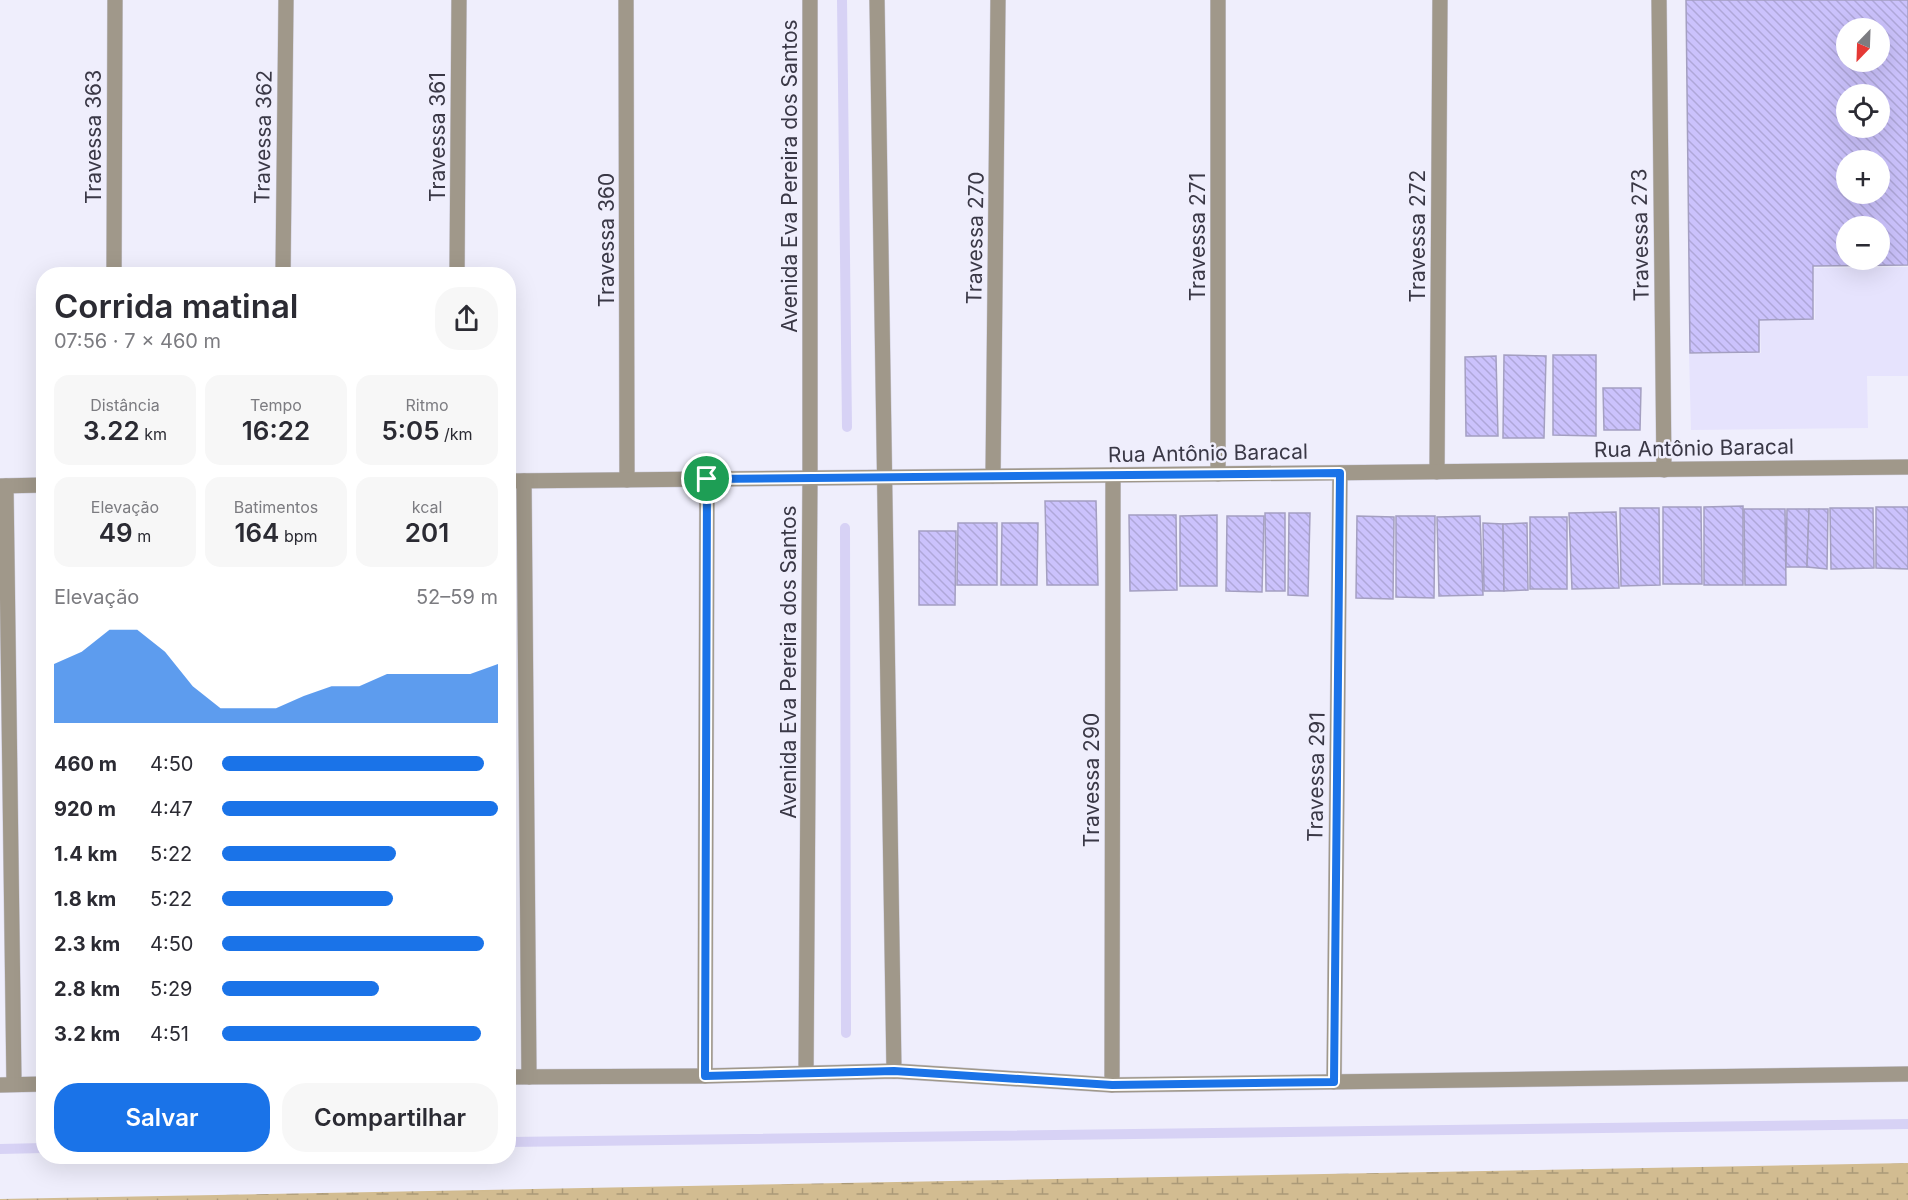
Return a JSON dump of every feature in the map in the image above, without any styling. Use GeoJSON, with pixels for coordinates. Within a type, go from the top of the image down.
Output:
{"type":"FeatureCollection","features":[{"type":"Feature","properties":{"kind":"street","name":"Travessa 363"},"geometry":{"type":"LineString","coordinates":[[114,267],[115,0]]}},
{"type":"Feature","properties":{"kind":"street","name":"Travessa 362"},"geometry":{"type":"LineString","coordinates":[[283,267],[286,0]]}},
{"type":"Feature","properties":{"kind":"street","name":"Travessa 361"},"geometry":{"type":"LineString","coordinates":[[458,267],[459,0]]}},
{"type":"Feature","properties":{"kind":"street","name":"Travessa 360"},"geometry":{"type":"LineString","coordinates":[[626,0],[627,480]]}},
{"type":"Feature","properties":{"kind":"street","name":"Avenida Eva Pereira dos Santos"},"geometry":{"type":"LineString","coordinates":[[806,1072],[810,0]]}},
{"type":"Feature","properties":{"kind":"street"},"geometry":{"type":"LineString","coordinates":[[877,0],[894,1071]]}},
{"type":"Feature","properties":{"kind":"street","name":"Travessa 270"},"geometry":{"type":"LineString","coordinates":[[993,476],[998,0]]}},
{"type":"Feature","properties":{"kind":"street","name":"Travessa 271"},"geometry":{"type":"LineString","coordinates":[[1218,0],[1218,474]]}},
{"type":"Feature","properties":{"kind":"street","name":"Travessa 272"},"geometry":{"type":"LineString","coordinates":[[1437,472],[1440,0]]}},
{"type":"Feature","properties":{"kind":"street","name":"Travessa 273"},"geometry":{"type":"LineString","coordinates":[[1659,0],[1664,470]]}},
{"type":"Feature","properties":{"kind":"street","name":"Rua Antônio Baracal"},"geometry":{"type":"LineString","coordinates":[[516,481],[1908,467]]}},
{"type":"Feature","properties":{"kind":"street","name":"Travessa 291"},"geometry":{"type":"LineString","coordinates":[[1334,1082],[1340,473]]}},
{"type":"Feature","properties":{"kind":"street","name":"Travessa 290"},"geometry":{"type":"LineString","coordinates":[[1112,1085],[1113,475]]}},
{"type":"Feature","properties":{"kind":"street"},"geometry":{"type":"LineString","coordinates":[[705,1076],[707,479]]}},
{"type":"Feature","properties":{"kind":"street"},"geometry":{"type":"LineString","coordinates":[[524,481],[529,1077]]}},
{"type":"Feature","properties":{"kind":"street"},"geometry":{"type":"LineString","coordinates":[[36,485],[3,486],[7,1085],[36,1084]]}},
{"type":"Feature","properties":{"kind":"street"},"geometry":{"type":"LineString","coordinates":[[516,1077],[705,1076],[894,1071],[1112,1085],[1908,1074]]}},
{"type":"Feature","properties":{"kind":"shaded area"},"geometry":{"type":"Polygon","coordinates":[[[1890,267],[1908,267],[1908,376],[1867,376],[1868,428],[1691,430],[1689,354],[1761,353],[1760,320],[1815,319],[1814,268],[1890,270],[1890,267]]]}},
{"type":"Feature","properties":{"kind":"green space"},"geometry":{"type":"Polygon","coordinates":[[[1908,1163],[1908,1200],[0,1200],[0,1199],[1908,1163]]]}},
{"type":"Feature","properties":{"kind":"building"},"geometry":{"type":"Polygon","coordinates":[[[1686,0],[1908,0],[1908,265],[1890,265],[1890,216],[1836,216],[1836,266],[1813,266],[1813,319],[1759,320],[1759,352],[1690,353],[1686,0]]]}},
{"type":"Feature","properties":{"kind":"building"},"geometry":{"type":"Polygon","coordinates":[[[1504,355],[1546,356],[1544,438],[1503,438],[1504,355]]]}},
{"type":"Feature","properties":{"kind":"building"},"geometry":{"type":"Polygon","coordinates":[[[1553,355],[1596,355],[1596,436],[1553,435],[1553,355]]]}},
{"type":"Feature","properties":{"kind":"building"},"geometry":{"type":"Polygon","coordinates":[[[1496,356],[1498,436],[1466,436],[1465,357],[1496,356]]]}},
{"type":"Feature","properties":{"kind":"building"},"geometry":{"type":"Polygon","coordinates":[[[1603,388],[1641,388],[1640,430],[1604,430],[1603,388]]]}},
{"type":"Feature","properties":{"kind":"building"},"geometry":{"type":"Polygon","coordinates":[[[1045,501],[1096,501],[1098,585],[1047,585],[1045,501]]]}},
{"type":"Feature","properties":{"kind":"building"},"geometry":{"type":"Polygon","coordinates":[[[1743,506],[1743,585],[1704,585],[1704,507],[1743,506]]]}},
{"type":"Feature","properties":{"kind":"building"},"geometry":{"type":"Polygon","coordinates":[[[1663,507],[1701,507],[1702,584],[1663,584],[1663,507]]]}},
{"type":"Feature","properties":{"kind":"building"},"geometry":{"type":"Polygon","coordinates":[[[1876,507],[1908,507],[1908,569],[1876,568],[1876,507]]]}},
{"type":"Feature","properties":{"kind":"building"},"geometry":{"type":"Polygon","coordinates":[[[1620,508],[1659,508],[1660,585],[1621,586],[1620,508]]]}},
{"type":"Feature","properties":{"kind":"building"},"geometry":{"type":"Polygon","coordinates":[[[1830,508],[1873,508],[1874,568],[1831,569],[1830,508]]]}},
{"type":"Feature","properties":{"kind":"building"},"geometry":{"type":"Polygon","coordinates":[[[1744,509],[1785,509],[1786,585],[1745,585],[1744,509]]]}},
{"type":"Feature","properties":{"kind":"building"},"geometry":{"type":"Polygon","coordinates":[[[1787,509],[1809,509],[1807,567],[1786,567],[1787,509]]]}},
{"type":"Feature","properties":{"kind":"building"},"geometry":{"type":"Polygon","coordinates":[[[1809,509],[1828,509],[1827,569],[1807,567],[1809,509]]]}},
{"type":"Feature","properties":{"kind":"building"},"geometry":{"type":"Polygon","coordinates":[[[1616,512],[1619,588],[1572,589],[1569,513],[1616,512]]]}},
{"type":"Feature","properties":{"kind":"building"},"geometry":{"type":"Polygon","coordinates":[[[1265,513],[1285,513],[1285,591],[1266,591],[1265,513]]]}},
{"type":"Feature","properties":{"kind":"building"},"geometry":{"type":"Polygon","coordinates":[[[1289,513],[1310,513],[1308,596],[1288,595],[1289,513]]]}},
{"type":"Feature","properties":{"kind":"building"},"geometry":{"type":"Polygon","coordinates":[[[1129,515],[1176,515],[1177,590],[1130,591],[1129,515]]]}},
{"type":"Feature","properties":{"kind":"building"},"geometry":{"type":"Polygon","coordinates":[[[1217,515],[1217,586],[1180,586],[1180,516],[1217,515]]]}},
{"type":"Feature","properties":{"kind":"building"},"geometry":{"type":"Polygon","coordinates":[[[1227,516],[1264,516],[1262,592],[1226,591],[1227,516]]]}},
{"type":"Feature","properties":{"kind":"building"},"geometry":{"type":"Polygon","coordinates":[[[1357,516],[1394,517],[1393,599],[1356,598],[1357,516]]]}},
{"type":"Feature","properties":{"kind":"building"},"geometry":{"type":"Polygon","coordinates":[[[1396,516],[1435,516],[1434,598],[1396,597],[1396,516]]]}},
{"type":"Feature","properties":{"kind":"building"},"geometry":{"type":"Polygon","coordinates":[[[1480,516],[1483,595],[1439,596],[1437,517],[1480,516]]]}},
{"type":"Feature","properties":{"kind":"building"},"geometry":{"type":"Polygon","coordinates":[[[1530,517],[1567,517],[1567,589],[1530,589],[1530,517]]]}},
{"type":"Feature","properties":{"kind":"building"},"geometry":{"type":"Polygon","coordinates":[[[958,523],[997,523],[997,585],[957,585],[958,523]]]}},
{"type":"Feature","properties":{"kind":"building"},"geometry":{"type":"Polygon","coordinates":[[[1002,523],[1038,523],[1037,585],[1001,585],[1002,523]]]}},
{"type":"Feature","properties":{"kind":"building"},"geometry":{"type":"Polygon","coordinates":[[[1483,523],[1503,524],[1504,591],[1484,591],[1483,523]]]}},
{"type":"Feature","properties":{"kind":"building"},"geometry":{"type":"Polygon","coordinates":[[[1527,523],[1528,590],[1504,591],[1503,524],[1527,523]]]}},
{"type":"Feature","properties":{"kind":"building"},"geometry":{"type":"Polygon","coordinates":[[[919,531],[956,531],[955,605],[919,605],[919,531]]]}},
{"type":"Feature","properties":{"kind":"waterway"},"geometry":{"type":"LineString","coordinates":[[842,0],[847,427]]}},
{"type":"Feature","properties":{"kind":"waterway"},"geometry":{"type":"LineString","coordinates":[[845,528],[846,1033]]}},
{"type":"Feature","properties":{"kind":"waterway"},"geometry":{"type":"LineString","coordinates":[[516,1142],[1908,1124]]}},
{"type":"Feature","properties":{"kind":"waterway"},"geometry":{"type":"LineString","coordinates":[[0,1149],[36,1148]]}},
{"type":"Feature","properties":{"kind":"route"},"geometry":{"type":"LineString","coordinates":[[1340,473],[1334,1082],[1112,1085],[894,1071],[705,1076],[707,479],[1340,473]]}}]}
